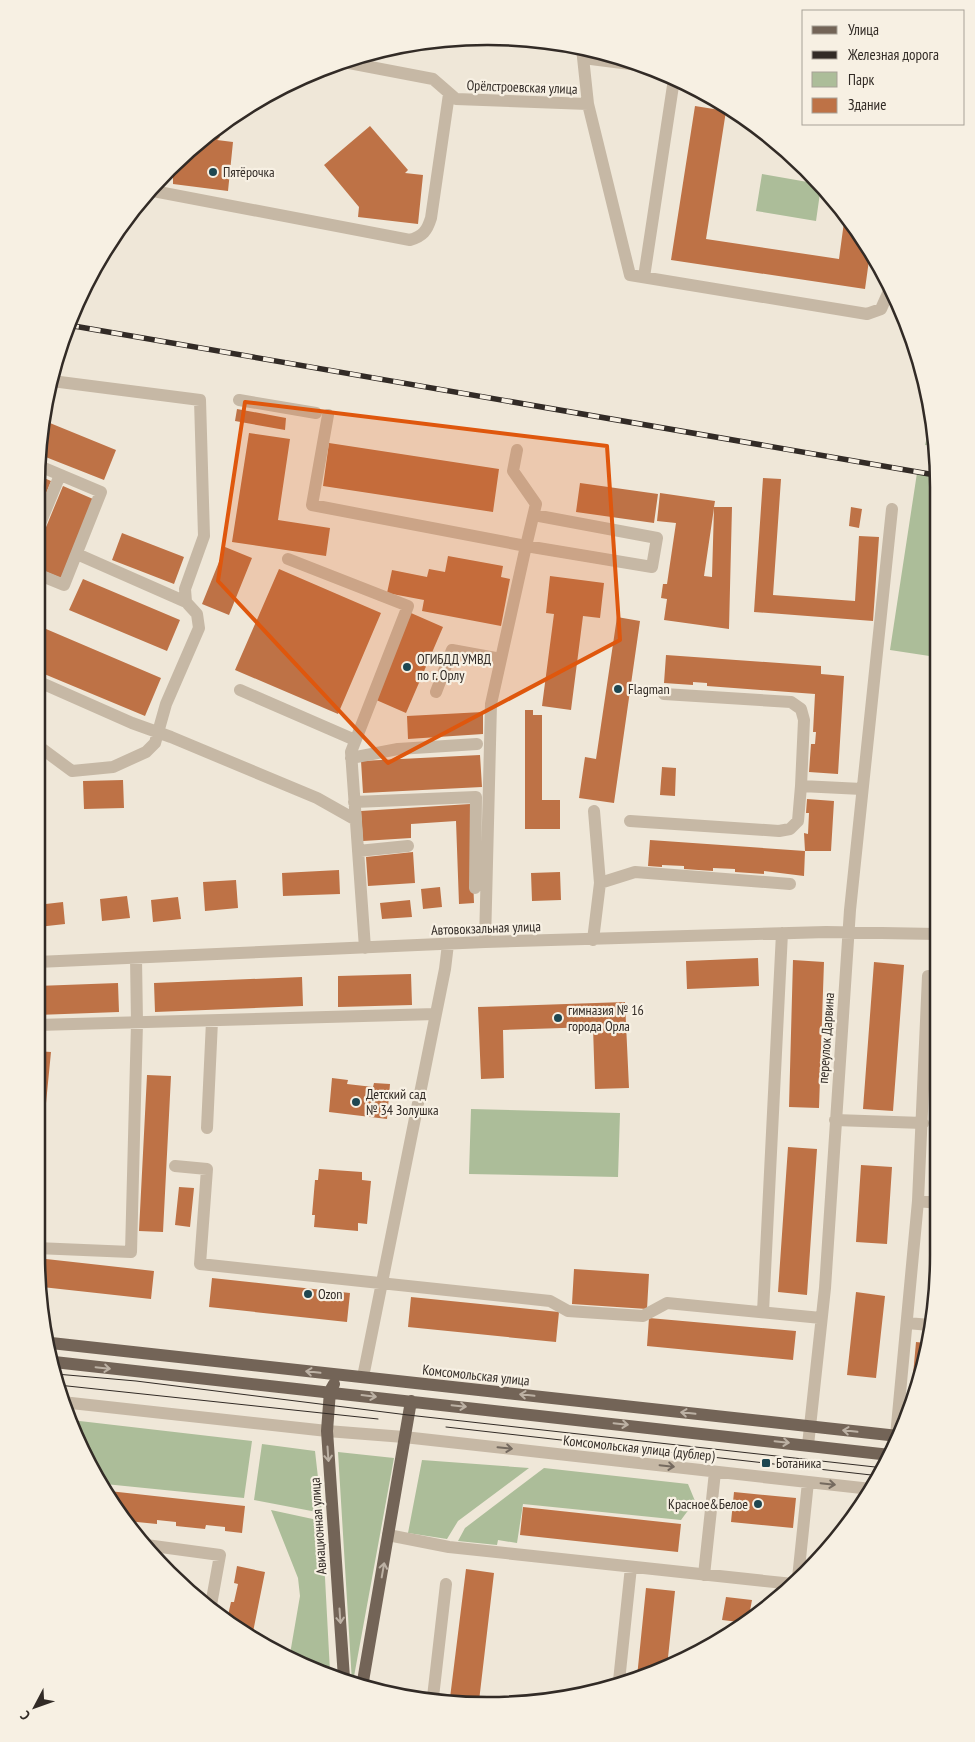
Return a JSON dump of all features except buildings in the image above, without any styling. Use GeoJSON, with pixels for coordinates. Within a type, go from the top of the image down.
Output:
{"type":"FeatureCollection","features":[{"type":"Feature","properties":{"kind":"main road","name":"Комсомольская улица"},"geometry":{"type":"LineString","coordinates":[[55,1344],[891,1435]]}},
{"type":"Feature","properties":{"kind":"main road"},"geometry":{"type":"LineString","coordinates":[[59,1362],[882,1453]]}},
{"type":"Feature","properties":{"kind":"main road"},"geometry":{"type":"LineString","coordinates":[[330,1391],[343,1376]]}},
{"type":"Feature","properties":{"kind":"main road","name":"Авиационная улица"},"geometry":{"type":"LineString","coordinates":[[330,1391],[327,1431],[344,1673]]}},
{"type":"Feature","properties":{"kind":"main road"},"geometry":{"type":"LineString","coordinates":[[363,1679],[411,1401]]}},
{"type":"Feature","properties":{"kind":"street"},"geometry":{"type":"LineString","coordinates":[[583,56],[588,104],[630,275],[867,314],[880,309],[886,297]]}},
{"type":"Feature","properties":{"kind":"street","name":"Орёлстроевская улица"},"geometry":{"type":"LineString","coordinates":[[357,65],[433,79],[456,99],[588,104]]}},
{"type":"Feature","properties":{"kind":"street"},"geometry":{"type":"LineString","coordinates":[[644,277],[673,86]]}},
{"type":"Feature","properties":{"kind":"street"},"geometry":{"type":"LineString","coordinates":[[159,192],[410,240],[418,238],[424,234],[431,218],[449,94]]}},
{"type":"Feature","properties":{"kind":"street"},"geometry":{"type":"LineString","coordinates":[[58,382],[200,400],[204,536],[185,588],[186,602]]}},
{"type":"Feature","properties":{"kind":"street"},"geometry":{"type":"LineString","coordinates":[[239,400],[322,414],[312,505],[526,546],[652,567],[657,538],[534,515]]}},
{"type":"Feature","properties":{"kind":"street"},"geometry":{"type":"LineString","coordinates":[[485,942],[491,704],[536,504],[513,470],[516,450]]}},
{"type":"Feature","properties":{"kind":"street"},"geometry":{"type":"LineString","coordinates":[[45,577],[64,585],[78,554],[101,492],[46,469]]}},
{"type":"Feature","properties":{"kind":"street"},"geometry":{"type":"LineString","coordinates":[[45,512],[60,475]]}},
{"type":"Feature","properties":{"kind":"street","name":"переулок Дарвина"},"geometry":{"type":"LineString","coordinates":[[808,1445],[821,1318],[848,933],[892,509]]}},
{"type":"Feature","properties":{"kind":"street"},"geometry":{"type":"LineString","coordinates":[[45,751],[72,771],[113,767],[146,752],[155,743],[166,704],[199,628],[197,614],[186,602],[78,554]]}},
{"type":"Feature","properties":{"kind":"street"},"geometry":{"type":"LineString","coordinates":[[288,558],[408,606],[355,740],[351,758],[365,948]]}},
{"type":"Feature","properties":{"kind":"street"},"geometry":{"type":"LineString","coordinates":[[436,692],[452,650],[501,659]]}},
{"type":"Feature","properties":{"kind":"street"},"geometry":{"type":"LineString","coordinates":[[45,684],[132,724],[159,732],[318,798],[356,820]]}},
{"type":"Feature","properties":{"kind":"street"},"geometry":{"type":"LineString","coordinates":[[240,690],[355,740]]}},
{"type":"Feature","properties":{"kind":"street"},"geometry":{"type":"LineString","coordinates":[[630,821],[779,831],[790,830],[798,821],[804,720],[800,709],[791,702],[664,694]]}},
{"type":"Feature","properties":{"kind":"street"},"geometry":{"type":"LineString","coordinates":[[351,758],[398,749],[477,744]]}},
{"type":"Feature","properties":{"kind":"street"},"geometry":{"type":"LineString","coordinates":[[801,786],[862,789]]}},
{"type":"Feature","properties":{"kind":"street"},"geometry":{"type":"LineString","coordinates":[[354,802],[476,797],[475,888]]}},
{"type":"Feature","properties":{"kind":"street"},"geometry":{"type":"LineString","coordinates":[[593,940],[600,883],[594,811]]}},
{"type":"Feature","properties":{"kind":"street"},"geometry":{"type":"LineString","coordinates":[[358,851],[408,846]]}},
{"type":"Feature","properties":{"kind":"street"},"geometry":{"type":"LineString","coordinates":[[600,883],[635,872],[790,884]]}},
{"type":"Feature","properties":{"kind":"street"},"geometry":{"type":"LineString","coordinates":[[764,1312],[782,933]]}},
{"type":"Feature","properties":{"kind":"street","name":"Автовокзальная улица"},"geometry":{"type":"LineString","coordinates":[[45,962],[485,942],[782,933],[930,934]]}},
{"type":"Feature","properties":{"kind":"street"},"geometry":{"type":"LineString","coordinates":[[363,1378],[436,1014],[448,944]]}},
{"type":"Feature","properties":{"kind":"street"},"geometry":{"type":"LineString","coordinates":[[45,1248],[131,1252],[137,1023],[136,958]]}},
{"type":"Feature","properties":{"kind":"street"},"geometry":{"type":"LineString","coordinates":[[899,1418],[918,1201],[928,976]]}},
{"type":"Feature","properties":{"kind":"street"},"geometry":{"type":"LineString","coordinates":[[45,1025],[436,1014]]}},
{"type":"Feature","properties":{"kind":"street"},"geometry":{"type":"LineString","coordinates":[[207,1128],[212,1020]]}},
{"type":"Feature","properties":{"kind":"street"},"geometry":{"type":"LineString","coordinates":[[835,1120],[922,1123]]}},
{"type":"Feature","properties":{"kind":"street"},"geometry":{"type":"LineString","coordinates":[[175,1166],[207,1169],[200,1264],[550,1301],[568,1311],[643,1316],[667,1303],[821,1318]]}},
{"type":"Feature","properties":{"kind":"street"},"geometry":{"type":"LineString","coordinates":[[918,1201],[930,1202]]}},
{"type":"Feature","properties":{"kind":"street"},"geometry":{"type":"LineString","coordinates":[[907,1323],[924,1325]]}},
{"type":"Feature","properties":{"kind":"street","name":"Комсомольская улица (дублер)"},"geometry":{"type":"LineString","coordinates":[[70,1403],[327,1431],[404,1437],[863,1488]]}},
{"type":"Feature","properties":{"kind":"street"},"geometry":{"type":"LineString","coordinates":[[704,1575],[715,1472]]}},
{"type":"Feature","properties":{"kind":"street"},"geometry":{"type":"LineString","coordinates":[[799,1568],[808,1482]]}},
{"type":"Feature","properties":{"kind":"street"},"geometry":{"type":"LineString","coordinates":[[388,1536],[449,1547],[783,1583]]}},
{"type":"Feature","properties":{"kind":"street"},"geometry":{"type":"LineString","coordinates":[[155,1546],[220,1555],[212,1601]]}},
{"type":"Feature","properties":{"kind":"street"},"geometry":{"type":"LineString","coordinates":[[619,1677],[631,1567]]}},
{"type":"Feature","properties":{"kind":"street"},"geometry":{"type":"LineString","coordinates":[[433,1693],[446,1584]]}},
{"type":"Feature","properties":{"kind":"highlighted area"},"geometry":{"type":"Polygon","coordinates":[[[245,402],[607,446],[620,640],[388,763],[218,581],[245,402]]]}},
{"type":"Feature","properties":{"kind":"green space"},"geometry":{"type":"Polygon","coordinates":[[[762,174],[806,182],[820,196],[816,221],[756,211],[762,174]]]}},
{"type":"Feature","properties":{"kind":"green space"},"geometry":{"type":"Polygon","coordinates":[[[917,473],[930,475],[930,656],[890,650],[917,473]]]}},
{"type":"Feature","properties":{"kind":"green space"},"geometry":{"type":"Polygon","coordinates":[[[471,1109],[620,1113],[618,1177],[469,1174],[471,1109]]]}},
{"type":"Feature","properties":{"kind":"green space"},"geometry":{"type":"Polygon","coordinates":[[[78,1421],[252,1441],[244,1498],[110,1484],[78,1421]]]}},
{"type":"Feature","properties":{"kind":"green space"},"geometry":{"type":"Polygon","coordinates":[[[262,1444],[315,1451],[322,1513],[254,1500],[262,1444]]]}},
{"type":"Feature","properties":{"kind":"green space"},"geometry":{"type":"Polygon","coordinates":[[[338,1452],[394,1458],[354,1677],[352,1676],[338,1452]]]}},
{"type":"Feature","properties":{"kind":"green space"},"geometry":{"type":"Polygon","coordinates":[[[422,1460],[529,1468],[458,1521],[447,1539],[408,1533],[422,1460]]]}},
{"type":"Feature","properties":{"kind":"green space"},"geometry":{"type":"Polygon","coordinates":[[[544,1468],[688,1484],[695,1501],[681,1520],[523,1504],[517,1543],[498,1540],[497,1545],[458,1541],[465,1528],[544,1468]]]}},
{"type":"Feature","properties":{"kind":"green space"},"geometry":{"type":"Polygon","coordinates":[[[271,1510],[322,1521],[330,1668],[291,1650],[300,1596],[298,1578],[271,1510]]]}},
{"type":"Feature","properties":{"kind":"tram line"},"geometry":{"type":"LineString","coordinates":[[62,1374],[136,1381],[408,1415],[875,1467]]}},
{"type":"Feature","properties":{"kind":"tram line"},"geometry":{"type":"LineString","coordinates":[[65,1386],[378,1419]]}},
{"type":"Feature","properties":{"kind":"tram line"},"geometry":{"type":"LineString","coordinates":[[446,1427],[871,1475]]}},
{"type":"Feature","properties":{"kind":"railway"},"geometry":{"type":"LineString","coordinates":[[76,326],[930,474]]}},
{"type":"Feature","properties":{"kind":"place","name":"Пятёрочка"},"geometry":{"type":"Point","coordinates":[213,172]}},
{"type":"Feature","properties":{"kind":"place","name":"ОГИБДД УМВД по г. Орлу"},"geometry":{"type":"Point","coordinates":[407,667]}},
{"type":"Feature","properties":{"kind":"place","name":"Flagman"},"geometry":{"type":"Point","coordinates":[618,689]}},
{"type":"Feature","properties":{"kind":"place","name":"гимназия № 16 города Орла"},"geometry":{"type":"Point","coordinates":[558,1018]}},
{"type":"Feature","properties":{"kind":"place","name":"Детский сад № 34 Золушка"},"geometry":{"type":"Point","coordinates":[356,1102]}},
{"type":"Feature","properties":{"kind":"place","name":"Ozon"},"geometry":{"type":"Point","coordinates":[308,1294]}},
{"type":"Feature","properties":{"kind":"place","name":"Ботаника"},"geometry":{"type":"Point","coordinates":[766,1463]}},
{"type":"Feature","properties":{"kind":"place","name":"Красное&Белое"},"geometry":{"type":"Point","coordinates":[758,1504]}}]}
